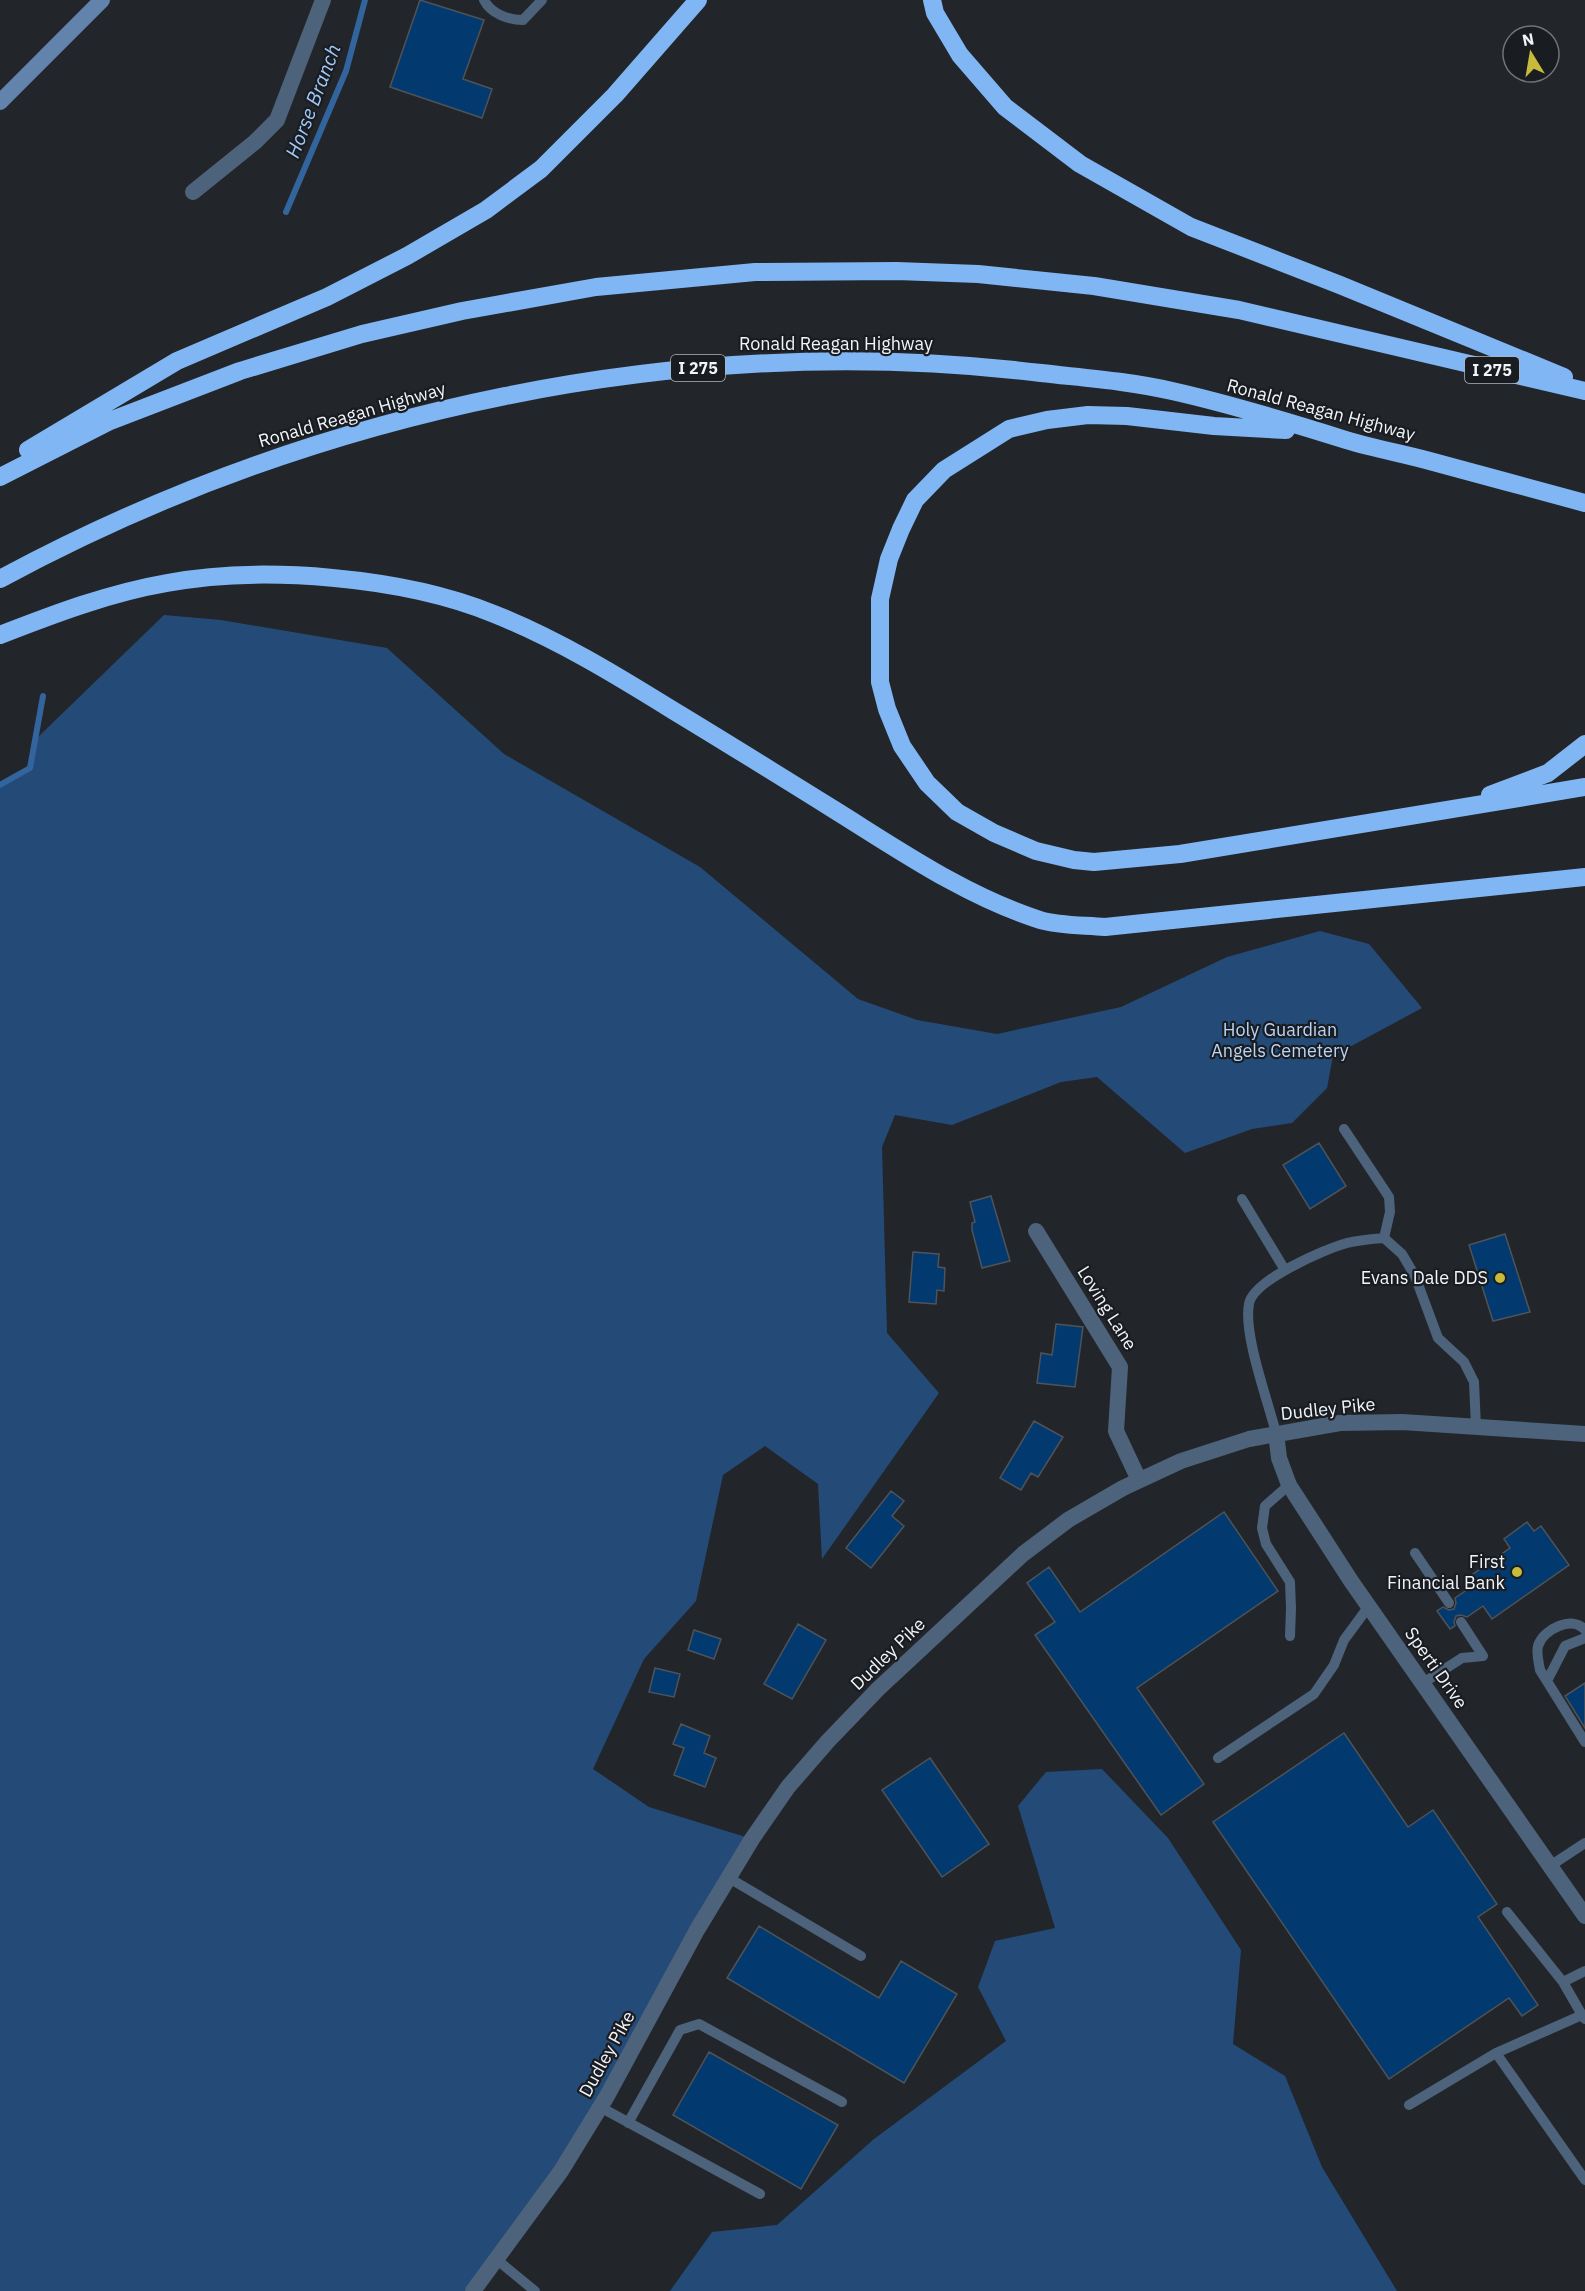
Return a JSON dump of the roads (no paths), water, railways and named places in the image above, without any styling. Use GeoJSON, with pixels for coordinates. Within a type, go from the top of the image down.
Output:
{"type":"FeatureCollection","features":[{"type":"Feature","properties":{"kind":"highway"},"geometry":{"type":"LineString","coordinates":[[0,468],[177,361],[327,297],[407,256],[486,210],[541,169],[615,95],[698,0]]}},
{"type":"Feature","properties":{"kind":"highway"},"geometry":{"type":"LineString","coordinates":[[932,0],[935,13],[960,55],[1005,107],[1080,164],[1191,227],[1402,310],[1585,386]]}},
{"type":"Feature","properties":{"kind":"highway","name":"I 275"},"geometry":{"type":"LineString","coordinates":[[0,477],[110,421],[240,370],[362,334],[462,311],[585,289],[755,272],[897,271],[978,274],[1094,286],[1239,310],[1585,391]]}},
{"type":"Feature","properties":{"kind":"highway","name":"Ronald Reagan Highway"},"geometry":{"type":"LineString","coordinates":[[0,579],[121,518],[199,485],[311,446],[442,410],[557,386],[675,369],[844,361],[918,363],[997,368],[1171,391],[1585,503]]}},
{"type":"Feature","properties":{"kind":"highway"},"geometry":{"type":"LineString","coordinates":[[1323,432],[1214,426],[1127,416],[1088,415],[1047,420],[1009,429],[944,470],[915,501],[889,559],[880,599],[880,682],[887,709],[902,746],[927,783],[957,813],[994,833],[1035,851],[1094,862],[1180,854],[1585,788]]}},
{"type":"Feature","properties":{"kind":"highway"},"geometry":{"type":"LineString","coordinates":[[0,635],[101,598],[167,583],[226,576],[274,575],[405,588],[493,613],[598,664],[890,844],[978,895],[1042,921],[1106,927],[1585,877]]}},
{"type":"Feature","properties":{"kind":"highway"},"geometry":{"type":"LineString","coordinates":[[1455,808],[1548,773],[1585,744]]}},
{"type":"Feature","properties":{"kind":"main road"},"geometry":{"type":"LineString","coordinates":[[0,102],[102,0]]}},
{"type":"Feature","properties":{"kind":"street"},"geometry":{"type":"LineString","coordinates":[[193,192],[255,142],[277,120],[323,0]]}},
{"type":"Feature","properties":{"kind":"street","name":"Loving Lane"},"geometry":{"type":"LineString","coordinates":[[1036,1231],[1120,1367],[1116,1431],[1139,1480]]}},
{"type":"Feature","properties":{"kind":"street","name":"Dudley Pike"},"geometry":{"type":"LineString","coordinates":[[473,2291],[561,2171],[600,2107],[697,1930],[752,1839],[788,1787],[878,1689],[1023,1554],[1068,1520],[1139,1480],[1181,1461],[1249,1439],[1276,1433],[1340,1423],[1402,1422],[1585,1434]]}},
{"type":"Feature","properties":{"kind":"street","name":"Sperti Drive"},"geometry":{"type":"LineString","coordinates":[[1276,1433],[1279,1458],[1289,1485],[1369,1606],[1585,1916]]}},
{"type":"Feature","properties":{"kind":"lane"},"geometry":{"type":"LineString","coordinates":[[484,0],[497,13],[512,20],[523,20],[542,0]]}},
{"type":"Feature","properties":{"kind":"lane"},"geometry":{"type":"LineString","coordinates":[[1344,1129],[1389,1197],[1390,1212],[1384,1238]]}},
{"type":"Feature","properties":{"kind":"lane"},"geometry":{"type":"LineString","coordinates":[[1242,1199],[1285,1270]]}},
{"type":"Feature","properties":{"kind":"lane"},"geometry":{"type":"LineString","coordinates":[[1276,1433],[1248,1327],[1249,1301],[1260,1285],[1285,1270],[1347,1243],[1384,1238],[1402,1254],[1415,1276],[1438,1338],[1464,1362],[1474,1382],[1476,1427]]}},
{"type":"Feature","properties":{"kind":"lane"},"geometry":{"type":"LineString","coordinates":[[1289,1485],[1265,1506],[1262,1528],[1266,1544],[1290,1582],[1292,1608],[1290,1636]]}},
{"type":"Feature","properties":{"kind":"lane"},"geometry":{"type":"LineString","coordinates":[[1415,1553],[1449,1603]]}},
{"type":"Feature","properties":{"kind":"lane"},"geometry":{"type":"LineString","coordinates":[[1218,1758],[1314,1694],[1334,1665],[1344,1640],[1369,1606]]}},
{"type":"Feature","properties":{"kind":"lane"},"geometry":{"type":"LineString","coordinates":[[1423,1683],[1461,1658],[1483,1656],[1461,1622]]}},
{"type":"Feature","properties":{"kind":"lane"},"geometry":{"type":"LineString","coordinates":[[1585,1630],[1581,1625],[1573,1622],[1562,1625],[1544,1636],[1538,1646],[1540,1670],[1585,1742]]}},
{"type":"Feature","properties":{"kind":"lane"},"geometry":{"type":"LineString","coordinates":[[1547,1681],[1565,1646],[1585,1638]]}},
{"type":"Feature","properties":{"kind":"lane"},"geometry":{"type":"LineString","coordinates":[[1550,1866],[1585,1843]]}},
{"type":"Feature","properties":{"kind":"lane"},"geometry":{"type":"LineString","coordinates":[[729,1878],[861,1956]]}},
{"type":"Feature","properties":{"kind":"lane"},"geometry":{"type":"LineString","coordinates":[[1409,2105],[1496,2053],[1583,2017],[1563,1982],[1507,1912]]}},
{"type":"Feature","properties":{"kind":"lane"},"geometry":{"type":"LineString","coordinates":[[1563,1982],[1585,1971]]}},
{"type":"Feature","properties":{"kind":"lane"},"geometry":{"type":"LineString","coordinates":[[628,2123],[680,2030],[699,2024],[842,2102]]}},
{"type":"Feature","properties":{"kind":"lane"},"geometry":{"type":"LineString","coordinates":[[1496,2053],[1585,2180]]}},
{"type":"Feature","properties":{"kind":"lane"},"geometry":{"type":"LineString","coordinates":[[600,2107],[760,2194]]}},
{"type":"Feature","properties":{"kind":"lane"},"geometry":{"type":"LineString","coordinates":[[496,2259],[535,2291]]}},
{"type":"Feature","properties":{"kind":"waterway","name":"Horse Branch"},"geometry":{"type":"LineString","coordinates":[[286,212],[346,71],[365,0]]}},
{"type":"Feature","properties":{"kind":"waterway","name":"Horse Branch"},"geometry":{"type":"LineString","coordinates":[[0,785],[30,768],[43,696]]}},
{"type":"Feature","properties":{"kind":"place","name":"Evans Dale DDS"},"geometry":{"type":"Point","coordinates":[1500,1278]}},
{"type":"Feature","properties":{"kind":"place","name":"First Financial Bank"},"geometry":{"type":"Point","coordinates":[1517,1572]}},
{"type":"Feature","properties":{"kind":"park label","name":"Holy Guardian Angels Cemetery"},"geometry":{"type":"Point","coordinates":[1280,1040]}}]}
